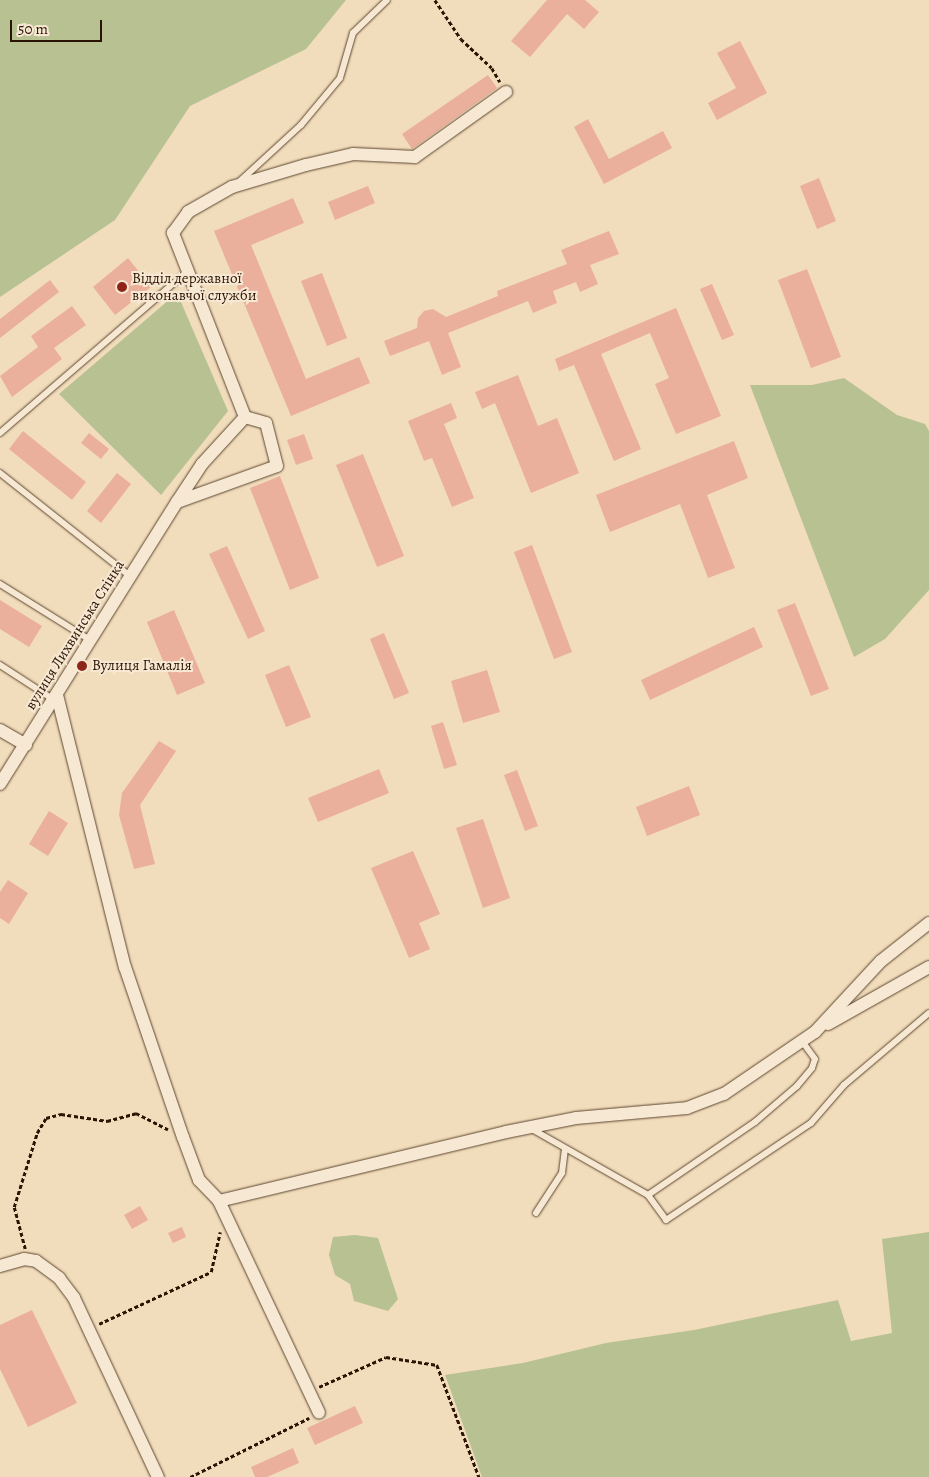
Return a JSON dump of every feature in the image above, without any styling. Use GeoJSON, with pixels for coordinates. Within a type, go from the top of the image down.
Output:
{"type":"FeatureCollection","features":[{"type":"Feature","properties":{"kind":"street"},"geometry":{"type":"LineString","coordinates":[[177,502],[277,466],[266,423],[245,418],[173,233],[188,212],[232,187],[353,154],[415,157],[506,92]]}},
{"type":"Feature","properties":{"kind":"street","name":"вулиця Лихвинська Стінка"},"geometry":{"type":"LineString","coordinates":[[0,784],[202,464],[245,418]]}},
{"type":"Feature","properties":{"kind":"street"},"geometry":{"type":"LineString","coordinates":[[55,697],[124,967],[183,1137],[200,1180],[219,1201],[319,1413]]}},
{"type":"Feature","properties":{"kind":"street"},"geometry":{"type":"LineString","coordinates":[[0,730],[26,745]]}},
{"type":"Feature","properties":{"kind":"street"},"geometry":{"type":"LineString","coordinates":[[815,1032],[881,961],[929,923]]}},
{"type":"Feature","properties":{"kind":"street"},"geometry":{"type":"LineString","coordinates":[[219,1201],[576,1118],[687,1108],[724,1094],[815,1032],[929,967]]}},
{"type":"Feature","properties":{"kind":"street"},"geometry":{"type":"LineString","coordinates":[[0,1266],[24,1259],[47,1266],[74,1298],[158,1477]]}},
{"type":"Feature","properties":{"kind":"lane"},"geometry":{"type":"LineString","coordinates":[[232,187],[301,124],[340,78],[352,33],[387,0]]}},
{"type":"Feature","properties":{"kind":"lane"},"geometry":{"type":"LineString","coordinates":[[0,433],[188,271]]}},
{"type":"Feature","properties":{"kind":"lane"},"geometry":{"type":"LineString","coordinates":[[0,473],[130,576]]}},
{"type":"Feature","properties":{"kind":"lane"},"geometry":{"type":"LineString","coordinates":[[0,584],[90,640]]}},
{"type":"Feature","properties":{"kind":"lane"},"geometry":{"type":"LineString","coordinates":[[0,665],[55,697]]}},
{"type":"Feature","properties":{"kind":"lane"},"geometry":{"type":"LineString","coordinates":[[530,1128],[648,1194],[666,1220],[811,1123],[844,1085],[929,1013]]}},
{"type":"Feature","properties":{"kind":"lane"},"geometry":{"type":"LineString","coordinates":[[648,1194],[755,1122],[797,1086],[812,1068],[815,1059],[802,1041]]}},
{"type":"Feature","properties":{"kind":"lane"},"geometry":{"type":"LineString","coordinates":[[536,1213],[562,1172],[565,1149]]}},
{"type":"Feature","properties":{"kind":"path"},"geometry":{"type":"LineString","coordinates":[[435,0],[461,39],[492,68],[506,92]]}},
{"type":"Feature","properties":{"kind":"path"},"geometry":{"type":"LineString","coordinates":[[24,1259],[26,1242],[14,1207],[38,1133],[46,1118],[61,1114],[107,1121],[136,1113],[183,1137]]}},
{"type":"Feature","properties":{"kind":"path"},"geometry":{"type":"LineString","coordinates":[[88,1329],[211,1272],[226,1217]]}},
{"type":"Feature","properties":{"kind":"path"},"geometry":{"type":"LineString","coordinates":[[309,1392],[386,1357],[437,1366],[479,1477]]}},
{"type":"Feature","properties":{"kind":"path"},"geometry":{"type":"LineString","coordinates":[[190,1477],[319,1413]]}},
{"type":"Feature","properties":{"kind":"green space"},"geometry":{"type":"Polygon","coordinates":[[[0,0],[346,0],[306,49],[190,106],[115,220],[0,297],[0,0]]]}},
{"type":"Feature","properties":{"kind":"green space"},"geometry":{"type":"Polygon","coordinates":[[[177,293],[228,411],[161,495],[59,394],[177,293]]]}},
{"type":"Feature","properties":{"kind":"green space"},"geometry":{"type":"Polygon","coordinates":[[[844,378],[897,415],[925,424],[929,431],[929,590],[885,639],[854,657],[750,385],[812,385],[844,378]]]}},
{"type":"Feature","properties":{"kind":"green space"},"geometry":{"type":"Polygon","coordinates":[[[929,1232],[929,1477],[482,1477],[445,1375],[523,1363],[606,1343],[694,1330],[838,1300],[851,1341],[892,1333],[882,1239],[929,1232]]]}},
{"type":"Feature","properties":{"kind":"green space"},"geometry":{"type":"Polygon","coordinates":[[[355,1235],[378,1238],[398,1299],[388,1311],[354,1301],[350,1284],[335,1275],[329,1255],[333,1237],[355,1235]]]}},
{"type":"Feature","properties":{"kind":"building"},"geometry":{"type":"Polygon","coordinates":[[[547,0],[585,0],[599,12],[584,29],[567,14],[530,57],[511,41],[547,0]]]}},
{"type":"Feature","properties":{"kind":"building"},"geometry":{"type":"Polygon","coordinates":[[[740,41],[767,93],[717,120],[708,103],[736,88],[717,53],[740,41]]]}},
{"type":"Feature","properties":{"kind":"building"},"geometry":{"type":"Polygon","coordinates":[[[488,75],[497,88],[412,149],[402,134],[488,75]]]}},
{"type":"Feature","properties":{"kind":"building"},"geometry":{"type":"Polygon","coordinates":[[[588,119],[609,159],[663,131],[672,148],[604,184],[574,127],[588,119]]]}},
{"type":"Feature","properties":{"kind":"building"},"geometry":{"type":"Polygon","coordinates":[[[819,178],[836,221],[817,229],[800,186],[819,178]]]}},
{"type":"Feature","properties":{"kind":"building"},"geometry":{"type":"Polygon","coordinates":[[[368,186],[375,203],[335,220],[328,202],[368,186]]]}},
{"type":"Feature","properties":{"kind":"building"},"geometry":{"type":"Polygon","coordinates":[[[293,198],[304,223],[251,245],[306,379],[359,357],[370,383],[291,416],[214,231],[293,198]]]}},
{"type":"Feature","properties":{"kind":"building"},"geometry":{"type":"Polygon","coordinates":[[[609,231],[619,254],[590,265],[598,284],[580,292],[576,282],[553,291],[557,303],[533,313],[528,301],[448,333],[461,367],[442,375],[429,341],[390,356],[384,341],[417,328],[418,318],[424,311],[433,309],[446,317],[498,296],[497,291],[567,264],[561,250],[609,231]]]}},
{"type":"Feature","properties":{"kind":"building","name":"Відділ державної виконавчої служби"},"geometry":{"type":"Polygon","coordinates":[[[128,258],[151,287],[115,315],[93,287],[128,258]]]}},
{"type":"Feature","properties":{"kind":"building"},"geometry":{"type":"Polygon","coordinates":[[[807,269],[841,357],[811,368],[778,280],[807,269]]]}},
{"type":"Feature","properties":{"kind":"building"},"geometry":{"type":"Polygon","coordinates":[[[322,273],[347,338],[327,346],[301,281],[322,273]]]}},
{"type":"Feature","properties":{"kind":"building"},"geometry":{"type":"Polygon","coordinates":[[[50,280],[59,292],[0,338],[0,319],[50,280]]]}},
{"type":"Feature","properties":{"kind":"building"},"geometry":{"type":"Polygon","coordinates":[[[712,284],[734,335],[722,340],[700,289],[712,284]]]}},
{"type":"Feature","properties":{"kind":"building"},"geometry":{"type":"Polygon","coordinates":[[[72,306],[86,325],[54,348],[62,359],[12,397],[0,376],[38,347],[31,336],[72,306]]]}},
{"type":"Feature","properties":{"kind":"building"},"geometry":{"type":"Polygon","coordinates":[[[676,308],[721,416],[676,434],[655,384],[669,378],[650,333],[601,354],[641,449],[614,461],[574,365],[559,371],[555,359],[676,308]]]}},
{"type":"Feature","properties":{"kind":"building"},"geometry":{"type":"Polygon","coordinates":[[[518,375],[538,426],[557,418],[579,473],[531,493],[495,403],[482,409],[475,392],[518,375]]]}},
{"type":"Feature","properties":{"kind":"building"},"geometry":{"type":"Polygon","coordinates":[[[451,403],[457,418],[444,424],[474,498],[452,507],[432,458],[424,461],[408,421],[451,403]]]}},
{"type":"Feature","properties":{"kind":"building"},"geometry":{"type":"Polygon","coordinates":[[[23,431],[86,482],[72,500],[9,449],[23,431]]]}},
{"type":"Feature","properties":{"kind":"building"},"geometry":{"type":"Polygon","coordinates":[[[89,433],[109,449],[101,459],[81,443],[89,433]]]}},
{"type":"Feature","properties":{"kind":"building"},"geometry":{"type":"Polygon","coordinates":[[[304,434],[313,459],[296,465],[287,440],[304,434]]]}},
{"type":"Feature","properties":{"kind":"building"},"geometry":{"type":"Polygon","coordinates":[[[734,441],[748,478],[707,495],[735,568],[708,578],[680,504],[610,532],[596,495],[734,441]]]}},
{"type":"Feature","properties":{"kind":"building"},"geometry":{"type":"Polygon","coordinates":[[[363,454],[404,556],[377,567],[336,465],[363,454]]]}},
{"type":"Feature","properties":{"kind":"building"},"geometry":{"type":"Polygon","coordinates":[[[117,473],[131,484],[101,523],[87,511],[117,473]]]}},
{"type":"Feature","properties":{"kind":"building"},"geometry":{"type":"Polygon","coordinates":[[[280,476],[319,578],[290,590],[250,488],[280,476]]]}},
{"type":"Feature","properties":{"kind":"building"},"geometry":{"type":"Polygon","coordinates":[[[532,545],[572,652],[554,659],[514,552],[532,545]]]}},
{"type":"Feature","properties":{"kind":"building"},"geometry":{"type":"Polygon","coordinates":[[[227,546],[265,631],[248,639],[209,554],[227,546]]]}},
{"type":"Feature","properties":{"kind":"building"},"geometry":{"type":"Polygon","coordinates":[[[0,600],[42,626],[29,647],[0,629],[0,600]]]}},
{"type":"Feature","properties":{"kind":"building"},"geometry":{"type":"Polygon","coordinates":[[[795,603],[829,689],[811,696],[777,610],[795,603]]]}},
{"type":"Feature","properties":{"kind":"building"},"geometry":{"type":"Polygon","coordinates":[[[174,610],[205,683],[177,695],[147,622],[174,610]]]}},
{"type":"Feature","properties":{"kind":"building"},"geometry":{"type":"Polygon","coordinates":[[[754,627],[763,647],[650,700],[641,680],[754,627]]]}},
{"type":"Feature","properties":{"kind":"building"},"geometry":{"type":"Polygon","coordinates":[[[384,633],[409,693],[394,699],[370,639],[384,633]]]}},
{"type":"Feature","properties":{"kind":"building"},"geometry":{"type":"Polygon","coordinates":[[[289,665],[311,717],[286,727],[265,675],[289,665]]]}},
{"type":"Feature","properties":{"kind":"building"},"geometry":{"type":"Polygon","coordinates":[[[487,670],[500,712],[463,723],[451,681],[487,670]]]}},
{"type":"Feature","properties":{"kind":"building"},"geometry":{"type":"Polygon","coordinates":[[[443,722],[457,765],[444,769],[431,726],[443,722]]]}},
{"type":"Feature","properties":{"kind":"building"},"geometry":{"type":"Polygon","coordinates":[[[159,741],[176,751],[140,805],[155,864],[134,869],[119,815],[122,793],[159,741]]]}},
{"type":"Feature","properties":{"kind":"building"},"geometry":{"type":"Polygon","coordinates":[[[379,769],[389,793],[318,822],[308,798],[379,769]]]}},
{"type":"Feature","properties":{"kind":"building"},"geometry":{"type":"Polygon","coordinates":[[[517,770],[538,826],[525,831],[504,775],[517,770]]]}},
{"type":"Feature","properties":{"kind":"building"},"geometry":{"type":"Polygon","coordinates":[[[689,786],[700,815],[647,836],[636,807],[689,786]]]}},
{"type":"Feature","properties":{"kind":"building"},"geometry":{"type":"Polygon","coordinates":[[[49,811],[68,823],[48,856],[29,844],[49,811]]]}},
{"type":"Feature","properties":{"kind":"building"},"geometry":{"type":"Polygon","coordinates":[[[483,819],[510,898],[483,908],[456,828],[483,819]]]}},
{"type":"Feature","properties":{"kind":"building"},"geometry":{"type":"Polygon","coordinates":[[[413,851],[440,914],[419,923],[430,949],[409,958],[371,868],[413,851]]]}},
{"type":"Feature","properties":{"kind":"building"},"geometry":{"type":"Polygon","coordinates":[[[8,880],[28,893],[9,924],[0,918],[0,892],[8,880]]]}},
{"type":"Feature","properties":{"kind":"building"},"geometry":{"type":"Polygon","coordinates":[[[140,1206],[148,1220],[132,1229],[124,1215],[140,1206]]]}},
{"type":"Feature","properties":{"kind":"building"},"geometry":{"type":"Polygon","coordinates":[[[182,1227],[186,1237],[173,1243],[168,1233],[182,1227]]]}},
{"type":"Feature","properties":{"kind":"building"},"geometry":{"type":"Polygon","coordinates":[[[32,1310],[77,1403],[28,1427],[0,1369],[0,1325],[32,1310]]]}},
{"type":"Feature","properties":{"kind":"building"},"geometry":{"type":"Polygon","coordinates":[[[355,1406],[363,1423],[315,1445],[307,1428],[355,1406]]]}},
{"type":"Feature","properties":{"kind":"building"},"geometry":{"type":"Polygon","coordinates":[[[293,1448],[299,1463],[267,1477],[255,1477],[251,1467],[293,1448]]]}},
{"type":"Feature","properties":{"kind":"place","name":"Відділ державної виконавчої служби"},"geometry":{"type":"Point","coordinates":[122,287]}},
{"type":"Feature","properties":{"kind":"place","name":"Вулиця Гамалія"},"geometry":{"type":"Point","coordinates":[82,666]}}]}
